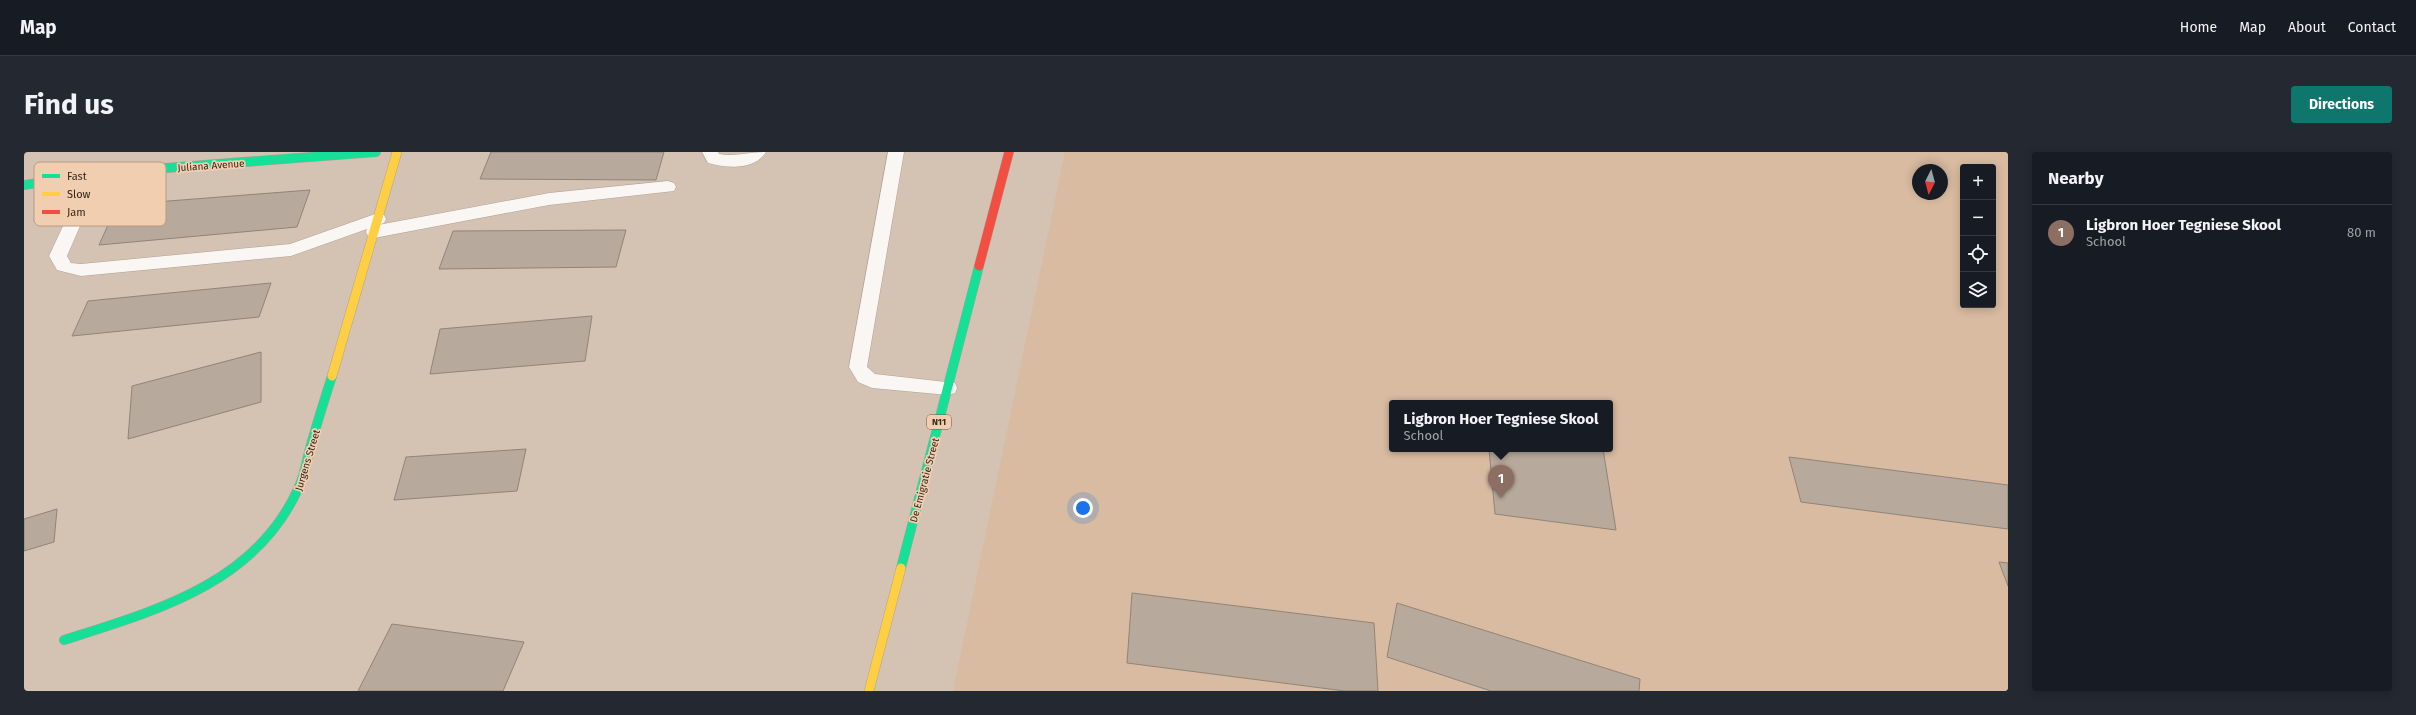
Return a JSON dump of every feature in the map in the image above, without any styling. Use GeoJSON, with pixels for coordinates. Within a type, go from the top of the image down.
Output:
{"type":"FeatureCollection","features":[{"type":"Feature","properties":{"kind":"main road","name":"Juliana Avenue"},"geometry":{"type":"LineString","coordinates":[[166,168],[376,152]]}},
{"type":"Feature","properties":{"kind":"main road","name":"Jurgens Street"},"geometry":{"type":"LineString","coordinates":[[64,640],[168,605],[207,587],[232,573],[260,550],[283,522],[299,488],[397,152]]}},
{"type":"Feature","properties":{"kind":"main road","name":"De Emigratie Street"},"geometry":{"type":"LineString","coordinates":[[869,691],[1009,152]]}},
{"type":"Feature","properties":{"kind":"main road","name":"Juliana Avenue"},"geometry":{"type":"LineString","coordinates":[[24,185],[34,184]]}},
{"type":"Feature","properties":{"kind":"lane"},"geometry":{"type":"LineString","coordinates":[[710,152],[714,159],[735,161],[747,160],[758,152]]}},
{"type":"Feature","properties":{"kind":"lane"},"geometry":{"type":"LineString","coordinates":[[896,152],[858,367],[865,378],[875,381],[948,388]]}},
{"type":"Feature","properties":{"kind":"lane"},"geometry":{"type":"LineString","coordinates":[[72,226],[58,256],[59,263],[63,267],[81,270],[291,250],[376,225],[549,199],[668,187]]}},
{"type":"Feature","properties":{"kind":"shaded area"},"geometry":{"type":"Polygon","coordinates":[[[1065,152],[2008,152],[2008,691],[953,691],[1065,152]]]}},
{"type":"Feature","properties":{"kind":"building"},"geometry":{"type":"Polygon","coordinates":[[[491,152],[664,152],[656,180],[480,179],[491,152]]]}},
{"type":"Feature","properties":{"kind":"building"},"geometry":{"type":"Polygon","coordinates":[[[310,190],[297,227],[99,245],[108,226],[166,226],[166,201],[310,190]]]}},
{"type":"Feature","properties":{"kind":"building"},"geometry":{"type":"Polygon","coordinates":[[[626,230],[616,267],[439,269],[453,231],[626,230]]]}},
{"type":"Feature","properties":{"kind":"building"},"geometry":{"type":"Polygon","coordinates":[[[271,283],[259,317],[72,336],[88,301],[271,283]]]}},
{"type":"Feature","properties":{"kind":"building"},"geometry":{"type":"Polygon","coordinates":[[[592,316],[585,361],[430,374],[440,329],[592,316]]]}},
{"type":"Feature","properties":{"kind":"building"},"geometry":{"type":"Polygon","coordinates":[[[261,352],[261,402],[128,439],[132,386],[261,352]]]}},
{"type":"Feature","properties":{"kind":"building"},"geometry":{"type":"Polygon","coordinates":[[[526,449],[517,491],[394,500],[406,457],[526,449]]]}},
{"type":"Feature","properties":{"kind":"building"},"geometry":{"type":"Polygon","coordinates":[[[1489,452],[1603,452],[1616,530],[1495,514],[1489,452]]]}},
{"type":"Feature","properties":{"kind":"building"},"geometry":{"type":"Polygon","coordinates":[[[1789,457],[2008,485],[2008,529],[1801,502],[1789,457]]]}},
{"type":"Feature","properties":{"kind":"building"},"geometry":{"type":"Polygon","coordinates":[[[57,509],[54,542],[24,551],[24,519],[57,509]]]}},
{"type":"Feature","properties":{"kind":"building"},"geometry":{"type":"Polygon","coordinates":[[[1999,562],[2008,563],[2008,586],[1999,562]]]}},
{"type":"Feature","properties":{"kind":"building"},"geometry":{"type":"Polygon","coordinates":[[[1132,593],[1374,623],[1378,691],[1345,691],[1127,663],[1132,593]]]}},
{"type":"Feature","properties":{"kind":"building"},"geometry":{"type":"Polygon","coordinates":[[[1397,603],[1640,679],[1639,691],[1491,691],[1387,657],[1397,603]]]}},
{"type":"Feature","properties":{"kind":"building"},"geometry":{"type":"Polygon","coordinates":[[[392,624],[524,642],[503,691],[358,691],[392,624]]]}},
{"type":"Feature","properties":{"kind":"traffic: fast"},"geometry":{"type":"LineString","coordinates":[[166,168],[376,152]]}},
{"type":"Feature","properties":{"kind":"traffic: fast"},"geometry":{"type":"LineString","coordinates":[[24,185],[34,184]]}},
{"type":"Feature","properties":{"kind":"traffic: fast"},"geometry":{"type":"LineString","coordinates":[[901,568],[979,266]]}},
{"type":"Feature","properties":{"kind":"traffic: fast"},"geometry":{"type":"LineString","coordinates":[[64,640],[168,605],[200,590],[229,573],[256,551],[279,524],[298,490],[332,376]]}},
{"type":"Feature","properties":{"kind":"traffic: slow"},"geometry":{"type":"LineString","coordinates":[[332,376],[397,152]]}},
{"type":"Feature","properties":{"kind":"traffic: slow"},"geometry":{"type":"LineString","coordinates":[[869,691],[901,568]]}},
{"type":"Feature","properties":{"kind":"traffic: jam"},"geometry":{"type":"LineString","coordinates":[[979,266],[1009,152]]}},
{"type":"Feature","properties":{"kind":"place","name":"Ligbron Hoer Tegniese Skool"},"geometry":{"type":"Point","coordinates":[1501,498]}}]}
